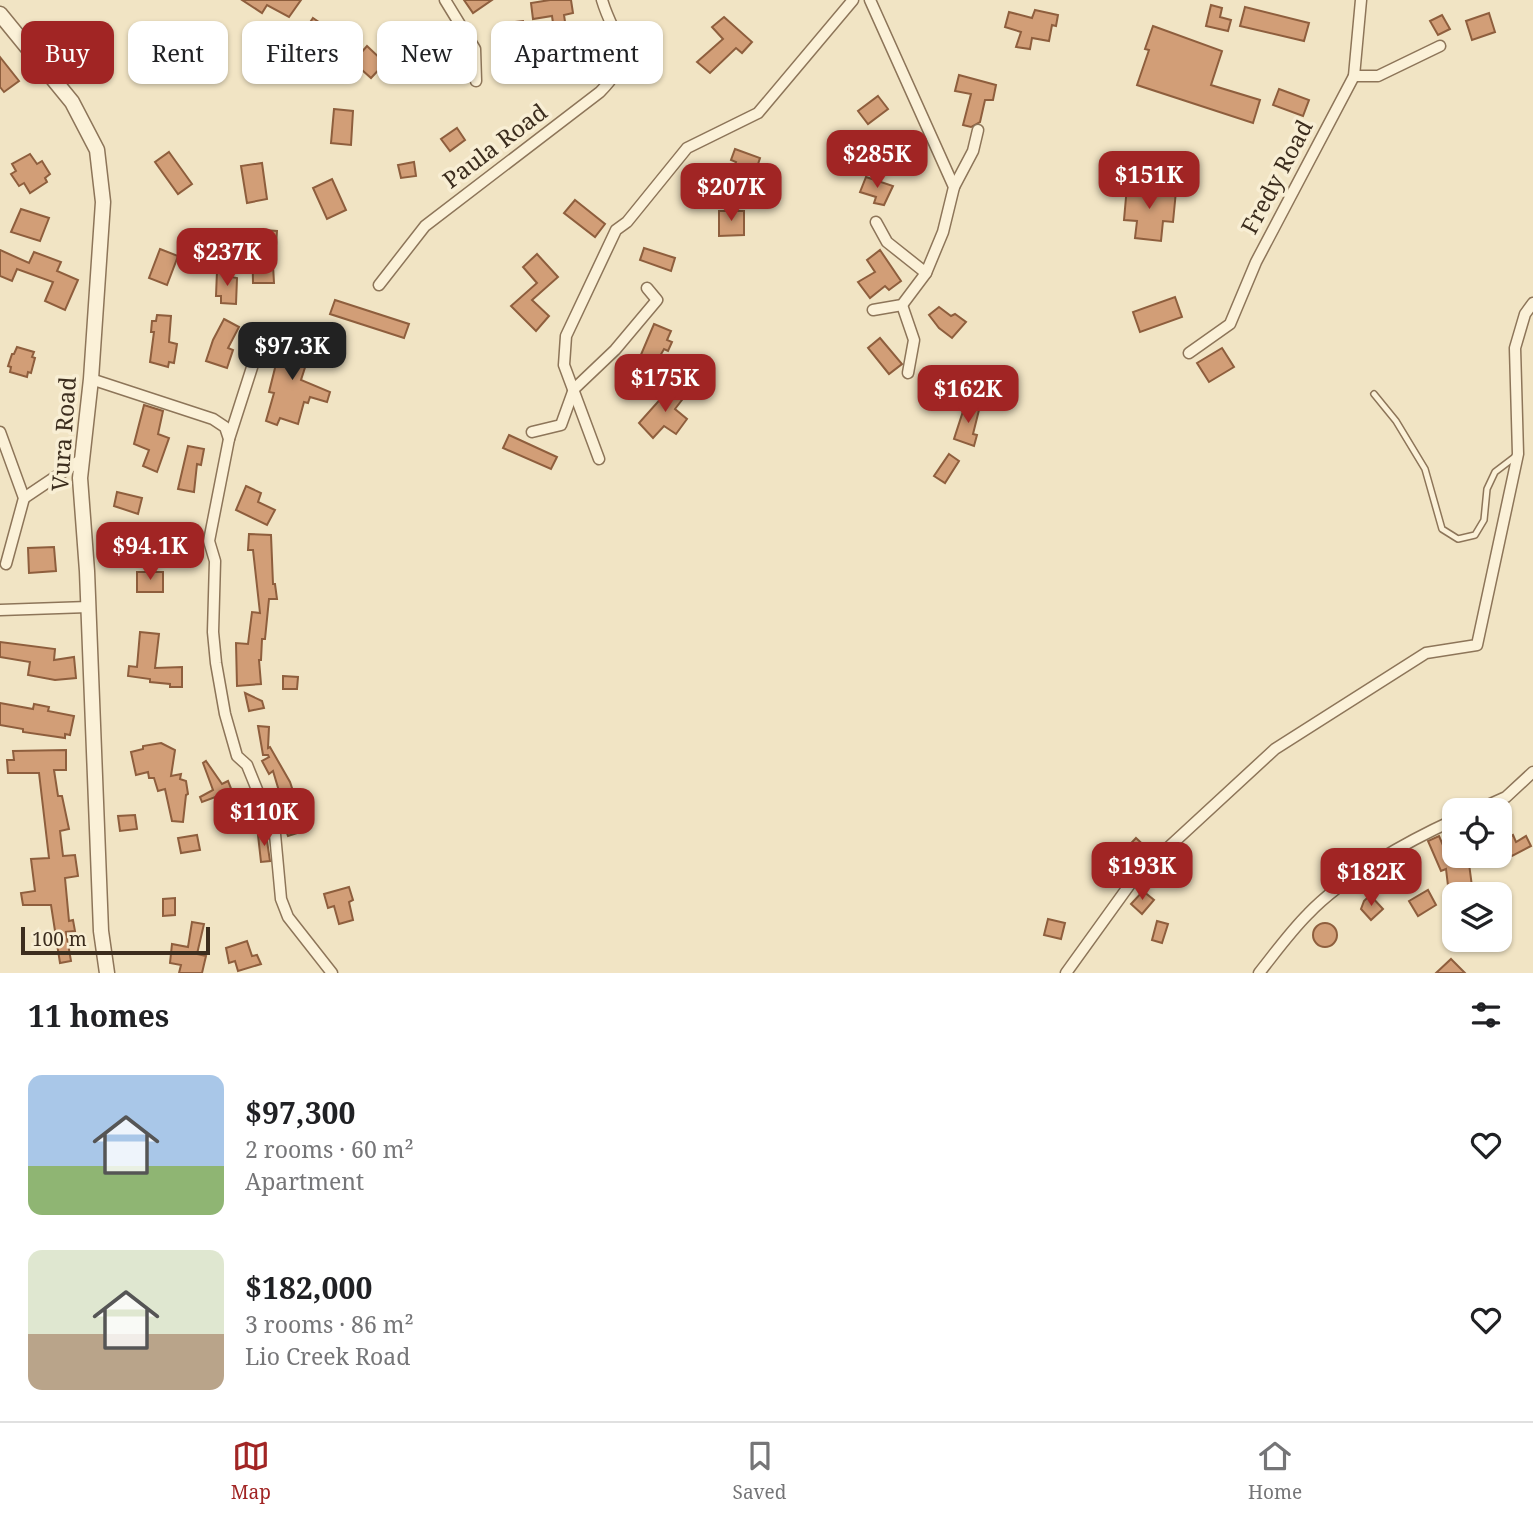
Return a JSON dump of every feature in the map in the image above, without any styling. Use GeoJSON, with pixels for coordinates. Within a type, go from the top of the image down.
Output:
{"type":"FeatureCollection","features":[{"type":"Feature","properties":{"kind":"street"},"geometry":{"type":"LineString","coordinates":[[445,0],[458,21]]}},
{"type":"Feature","properties":{"kind":"street","name":"Paula Road"},"geometry":{"type":"LineString","coordinates":[[379,285],[425,226],[612,80],[620,69],[623,50],[602,0]]}},
{"type":"Feature","properties":{"kind":"street"},"geometry":{"type":"LineString","coordinates":[[599,459],[564,365],[566,337],[617,229],[627,222],[687,148],[758,113],[853,0]]}},
{"type":"Feature","properties":{"kind":"street"},"geometry":{"type":"LineString","coordinates":[[870,0],[954,187]]}},
{"type":"Feature","properties":{"kind":"street","name":"Fredy Road"},"geometry":{"type":"LineString","coordinates":[[1189,353],[1230,324],[1256,262],[1354,76],[1360,0]]}},
{"type":"Feature","properties":{"kind":"street","name":"Vura Road"},"geometry":{"type":"LineString","coordinates":[[0,14],[72,102],[97,150],[103,202],[91,379],[80,478],[89,607],[101,931],[107,973]]}},
{"type":"Feature","properties":{"kind":"street"},"geometry":{"type":"LineString","coordinates":[[1354,76],[1378,76],[1440,46]]}},
{"type":"Feature","properties":{"kind":"street"},"geometry":{"type":"LineString","coordinates":[[873,310],[902,305],[926,274],[943,232],[954,187],[973,151],[978,130]]}},
{"type":"Feature","properties":{"kind":"street"},"geometry":{"type":"LineString","coordinates":[[876,222],[887,242],[926,274]]}},
{"type":"Feature","properties":{"kind":"street"},"geometry":{"type":"LineString","coordinates":[[532,432],[561,425],[574,389],[615,350],[657,300],[647,288]]}},
{"type":"Feature","properties":{"kind":"street"},"geometry":{"type":"LineString","coordinates":[[1066,973],[1133,880],[1275,749],[1426,653],[1477,645],[1518,454],[1515,348],[1525,314],[1533,303]]}},
{"type":"Feature","properties":{"kind":"street"},"geometry":{"type":"LineString","coordinates":[[902,305],[914,340],[908,373]]}},
{"type":"Feature","properties":{"kind":"street"},"geometry":{"type":"LineString","coordinates":[[255,358],[229,439],[209,541],[215,561],[213,632],[216,663],[225,714],[237,756],[247,765],[275,834],[281,899],[288,917],[332,973]]}},
{"type":"Feature","properties":{"kind":"street"},"geometry":{"type":"LineString","coordinates":[[91,379],[213,419],[225,427],[229,439]]}},
{"type":"Feature","properties":{"kind":"street"},"geometry":{"type":"LineString","coordinates":[[0,432],[24,498],[6,564]]}},
{"type":"Feature","properties":{"kind":"street"},"geometry":{"type":"LineString","coordinates":[[24,498],[82,459]]}},
{"type":"Feature","properties":{"kind":"street"},"geometry":{"type":"LineString","coordinates":[[0,610],[89,607]]}},
{"type":"Feature","properties":{"kind":"street"},"geometry":{"type":"LineString","coordinates":[[1504,798],[1533,772]]}},
{"type":"Feature","properties":{"kind":"street"},"geometry":{"type":"LineString","coordinates":[[1259,973],[1309,913],[1353,878],[1442,826]]}},
{"type":"Feature","properties":{"kind":"lane"},"geometry":{"type":"LineString","coordinates":[[1374,394],[1396,421],[1425,470],[1442,529],[1458,538],[1475,535],[1484,520],[1487,489],[1495,472],[1518,454]]}},
{"type":"Feature","properties":{"kind":"building"},"geometry":{"type":"Polygon","coordinates":[[[242,0],[301,0],[289,17],[267,5],[262,13],[242,0]]]}},
{"type":"Feature","properties":{"kind":"building"},"geometry":{"type":"Polygon","coordinates":[[[464,0],[492,0],[473,13],[464,0]]]}},
{"type":"Feature","properties":{"kind":"building"},"geometry":{"type":"Polygon","coordinates":[[[571,0],[573,13],[564,15],[565,21],[553,21],[552,16],[533,19],[531,3],[571,0]]]}},
{"type":"Feature","properties":{"kind":"building"},"geometry":{"type":"Polygon","coordinates":[[[1211,5],[1222,8],[1220,17],[1231,20],[1228,31],[1206,26],[1211,5]]]}},
{"type":"Feature","properties":{"kind":"building"},"geometry":{"type":"Polygon","coordinates":[[[1245,7],[1309,23],[1304,41],[1240,26],[1245,7]]]}},
{"type":"Feature","properties":{"kind":"building"},"geometry":{"type":"Polygon","coordinates":[[[1035,10],[1058,15],[1056,26],[1052,25],[1049,41],[1032,38],[1030,49],[1016,47],[1021,32],[1005,27],[1009,12],[1032,18],[1035,10]]]}},
{"type":"Feature","properties":{"kind":"building"},"geometry":{"type":"Polygon","coordinates":[[[1489,13],[1495,32],[1472,40],[1466,21],[1489,13]]]}},
{"type":"Feature","properties":{"kind":"building"},"geometry":{"type":"Polygon","coordinates":[[[1442,15],[1450,29],[1438,35],[1430,21],[1442,15]]]}},
{"type":"Feature","properties":{"kind":"building"},"geometry":{"type":"Polygon","coordinates":[[[724,17],[752,42],[742,53],[736,48],[710,73],[697,62],[723,39],[712,27],[724,17]]]}},
{"type":"Feature","properties":{"kind":"building"},"geometry":{"type":"Polygon","coordinates":[[[1153,26],[1222,51],[1211,85],[1260,100],[1253,123],[1137,85],[1149,50],[1145,49],[1153,26]]]}},
{"type":"Feature","properties":{"kind":"building"},"geometry":{"type":"Polygon","coordinates":[[[367,46],[377,55],[377,72],[371,78],[363,71],[363,51],[367,46]]]}},
{"type":"Feature","properties":{"kind":"building"},"geometry":{"type":"Polygon","coordinates":[[[0,57],[19,81],[4,92],[0,87],[0,57]]]}},
{"type":"Feature","properties":{"kind":"building"},"geometry":{"type":"Polygon","coordinates":[[[959,75],[996,85],[993,100],[985,100],[980,122],[971,127],[963,125],[971,94],[955,91],[959,75]]]}},
{"type":"Feature","properties":{"kind":"building"},"geometry":{"type":"Polygon","coordinates":[[[1279,89],[1309,100],[1303,116],[1273,105],[1279,89]]]}},
{"type":"Feature","properties":{"kind":"building"},"geometry":{"type":"Polygon","coordinates":[[[878,96],[888,109],[868,124],[858,111],[878,96]]]}},
{"type":"Feature","properties":{"kind":"building"},"geometry":{"type":"Polygon","coordinates":[[[334,109],[353,111],[351,145],[331,143],[334,109]]]}},
{"type":"Feature","properties":{"kind":"building"},"geometry":{"type":"Polygon","coordinates":[[[457,128],[465,140],[450,151],[441,139],[457,128]]]}},
{"type":"Feature","properties":{"kind":"building"},"geometry":{"type":"Polygon","coordinates":[[[735,149],[760,158],[753,179],[732,172],[736,162],[731,160],[735,149]]]}},
{"type":"Feature","properties":{"kind":"building"},"geometry":{"type":"Polygon","coordinates":[[[169,152],[192,184],[178,194],[155,162],[169,152]]]}},
{"type":"Feature","properties":{"kind":"building"},"geometry":{"type":"Polygon","coordinates":[[[30,154],[37,164],[42,161],[50,174],[45,178],[47,182],[30,193],[24,183],[19,186],[11,174],[16,171],[12,164],[30,154]]]}},
{"type":"Feature","properties":{"kind":"building"},"geometry":{"type":"Polygon","coordinates":[[[414,162],[416,176],[401,178],[398,165],[414,162]]]}},
{"type":"Feature","properties":{"kind":"building"},"geometry":{"type":"Polygon","coordinates":[[[262,163],[267,199],[247,203],[241,166],[262,163]]]}},
{"type":"Feature","properties":{"kind":"building"},"geometry":{"type":"Polygon","coordinates":[[[866,177],[893,186],[884,205],[874,203],[876,197],[860,192],[866,177]]]}},
{"type":"Feature","properties":{"kind":"building"},"geometry":{"type":"Polygon","coordinates":[[[332,179],[346,210],[327,219],[313,188],[332,179]]]}},
{"type":"Feature","properties":{"kind":"building"},"geometry":{"type":"Polygon","coordinates":[[[1127,186],[1176,191],[1173,222],[1163,221],[1161,241],[1135,238],[1137,221],[1124,220],[1127,186]]]}},
{"type":"Feature","properties":{"kind":"building"},"geometry":{"type":"Polygon","coordinates":[[[575,200],[605,224],[595,237],[564,213],[575,200]]]}},
{"type":"Feature","properties":{"kind":"building"},"geometry":{"type":"Polygon","coordinates":[[[21,209],[49,218],[40,241],[11,232],[21,209]]]}},
{"type":"Feature","properties":{"kind":"building"},"geometry":{"type":"Polygon","coordinates":[[[719,211],[744,211],[744,235],[719,236],[719,211]]]}},
{"type":"Feature","properties":{"kind":"building"},"geometry":{"type":"Polygon","coordinates":[[[252,229],[277,231],[276,246],[272,247],[274,283],[253,283],[252,229]]]}},
{"type":"Feature","properties":{"kind":"building"},"geometry":{"type":"Polygon","coordinates":[[[644,248],[675,258],[671,271],[640,260],[644,248]]]}},
{"type":"Feature","properties":{"kind":"building"},"geometry":{"type":"Polygon","coordinates":[[[160,249],[178,256],[167,285],[149,278],[160,249]]]}},
{"type":"Feature","properties":{"kind":"building"},"geometry":{"type":"Polygon","coordinates":[[[0,250],[29,263],[34,252],[61,262],[57,271],[78,280],[65,310],[45,301],[53,282],[17,269],[12,281],[0,276],[0,250]]]}},
{"type":"Feature","properties":{"kind":"building"},"geometry":{"type":"Polygon","coordinates":[[[880,250],[901,281],[889,290],[885,286],[870,298],[858,282],[875,272],[867,260],[880,250]]]}},
{"type":"Feature","properties":{"kind":"building"},"geometry":{"type":"Polygon","coordinates":[[[537,254],[558,277],[532,300],[549,316],[536,331],[511,306],[537,283],[523,267],[537,254]]]}},
{"type":"Feature","properties":{"kind":"building"},"geometry":{"type":"Polygon","coordinates":[[[217,271],[232,273],[231,277],[237,278],[236,304],[221,303],[221,296],[216,296],[217,271]]]}},
{"type":"Feature","properties":{"kind":"building"},"geometry":{"type":"Polygon","coordinates":[[[1175,297],[1182,317],[1140,332],[1133,312],[1175,297]]]}},
{"type":"Feature","properties":{"kind":"building"},"geometry":{"type":"Polygon","coordinates":[[[335,300],[409,324],[404,338],[330,314],[335,300]]]}},
{"type":"Feature","properties":{"kind":"building"},"geometry":{"type":"Polygon","coordinates":[[[939,307],[966,322],[952,338],[939,328],[929,315],[939,307]]]}},
{"type":"Feature","properties":{"kind":"building"},"geometry":{"type":"Polygon","coordinates":[[[157,315],[171,316],[169,342],[177,344],[174,363],[169,362],[168,367],[150,362],[154,332],[151,332],[152,321],[156,321],[157,315]]]}},
{"type":"Feature","properties":{"kind":"building"},"geometry":{"type":"Polygon","coordinates":[[[224,319],[239,327],[228,348],[233,350],[227,368],[206,361],[224,319]]]}},
{"type":"Feature","properties":{"kind":"building"},"geometry":{"type":"Polygon","coordinates":[[[654,324],[671,331],[667,340],[672,342],[668,351],[664,349],[656,363],[640,357],[654,324]]]}},
{"type":"Feature","properties":{"kind":"building"},"geometry":{"type":"Polygon","coordinates":[[[284,332],[307,340],[305,347],[311,349],[301,380],[330,392],[327,402],[310,397],[308,403],[304,402],[298,424],[280,418],[277,425],[266,421],[274,393],[269,392],[284,332]]]}},
{"type":"Feature","properties":{"kind":"building"},"geometry":{"type":"Polygon","coordinates":[[[880,338],[902,364],[889,374],[868,348],[880,338]]]}},
{"type":"Feature","properties":{"kind":"building"},"geometry":{"type":"Polygon","coordinates":[[[17,347],[34,352],[31,373],[28,372],[27,377],[10,372],[11,367],[8,366],[17,347]]]}},
{"type":"Feature","properties":{"kind":"building"},"geometry":{"type":"Polygon","coordinates":[[[1222,348],[1234,367],[1209,382],[1197,363],[1222,348]]]}},
{"type":"Feature","properties":{"kind":"building"},"geometry":{"type":"Polygon","coordinates":[[[672,386],[685,396],[675,409],[687,419],[676,434],[664,426],[653,438],[639,423],[672,386]]]}},
{"type":"Feature","properties":{"kind":"building"},"geometry":{"type":"Polygon","coordinates":[[[966,402],[980,406],[973,434],[977,435],[974,446],[954,439],[966,402]]]}},
{"type":"Feature","properties":{"kind":"building"},"geometry":{"type":"Polygon","coordinates":[[[144,405],[163,411],[158,434],[169,438],[157,472],[143,466],[149,450],[134,444],[144,405]]]}},
{"type":"Feature","properties":{"kind":"building"},"geometry":{"type":"Polygon","coordinates":[[[509,435],[557,457],[551,469],[503,448],[509,435]]]}},
{"type":"Feature","properties":{"kind":"building"},"geometry":{"type":"Polygon","coordinates":[[[188,446],[204,449],[201,465],[197,464],[194,492],[178,489],[188,446]]]}},
{"type":"Feature","properties":{"kind":"building"},"geometry":{"type":"Polygon","coordinates":[[[949,454],[959,461],[945,483],[934,476],[949,454]]]}},
{"type":"Feature","properties":{"kind":"building"},"geometry":{"type":"Polygon","coordinates":[[[246,486],[261,493],[258,502],[275,510],[267,525],[236,510],[246,486]]]}},
{"type":"Feature","properties":{"kind":"building"},"geometry":{"type":"Polygon","coordinates":[[[117,492],[142,498],[138,514],[114,506],[117,492]]]}},
{"type":"Feature","properties":{"kind":"building"},"geometry":{"type":"Polygon","coordinates":[[[249,534],[271,535],[273,584],[277,599],[269,599],[265,639],[262,639],[259,660],[261,684],[237,686],[236,643],[248,644],[252,612],[260,613],[253,550],[248,550],[249,534]]]}},
{"type":"Feature","properties":{"kind":"building"},"geometry":{"type":"Polygon","coordinates":[[[54,547],[56,571],[29,573],[28,548],[54,547]]]}},
{"type":"Feature","properties":{"kind":"building"},"geometry":{"type":"Polygon","coordinates":[[[137,572],[163,572],[163,592],[137,592],[137,572]]]}},
{"type":"Feature","properties":{"kind":"building"},"geometry":{"type":"Polygon","coordinates":[[[140,632],[159,634],[155,668],[182,667],[182,687],[170,687],[170,684],[128,676],[129,666],[137,667],[140,632]]]}},
{"type":"Feature","properties":{"kind":"building"},"geometry":{"type":"Polygon","coordinates":[[[0,642],[55,649],[54,660],[74,657],[76,678],[55,680],[28,675],[30,662],[0,657],[0,642]]]}},
{"type":"Feature","properties":{"kind":"building"},"geometry":{"type":"Polygon","coordinates":[[[283,676],[298,677],[297,689],[283,689],[283,676]]]}},
{"type":"Feature","properties":{"kind":"building"},"geometry":{"type":"Polygon","coordinates":[[[245,693],[262,701],[264,708],[249,711],[245,693]]]}},
{"type":"Feature","properties":{"kind":"building"},"geometry":{"type":"Polygon","coordinates":[[[0,703],[33,709],[34,704],[49,707],[48,711],[74,716],[70,735],[65,734],[65,738],[23,732],[23,729],[0,725],[0,703]]]}},
{"type":"Feature","properties":{"kind":"building"},"geometry":{"type":"Polygon","coordinates":[[[258,726],[269,727],[268,748],[270,747],[290,782],[295,797],[282,801],[273,771],[269,774],[262,761],[269,757],[263,755],[258,726]]]}},
{"type":"Feature","properties":{"kind":"building"},"geometry":{"type":"Polygon","coordinates":[[[161,743],[175,750],[171,776],[181,774],[180,779],[186,781],[188,794],[183,822],[172,821],[165,789],[158,791],[154,778],[149,778],[148,772],[136,775],[131,752],[143,749],[143,746],[161,743]]]}},
{"type":"Feature","properties":{"kind":"building"},"geometry":{"type":"Polygon","coordinates":[[[66,750],[66,770],[54,770],[58,796],[62,796],[69,829],[60,831],[63,856],[75,855],[78,876],[65,878],[69,921],[73,920],[75,931],[66,932],[71,961],[60,963],[51,905],[23,905],[21,893],[35,891],[31,859],[49,858],[39,773],[8,773],[7,760],[14,760],[13,751],[66,750]]]}},
{"type":"Feature","properties":{"kind":"building"},"geometry":{"type":"Polygon","coordinates":[[[206,761],[222,784],[228,781],[232,791],[202,802],[200,797],[213,790],[203,763],[206,761]]]}},
{"type":"Feature","properties":{"kind":"building"},"geometry":{"type":"Polygon","coordinates":[[[135,815],[137,829],[120,831],[118,816],[135,815]]]}},
{"type":"Feature","properties":{"kind":"building"},"geometry":{"type":"Polygon","coordinates":[[[298,817],[303,831],[288,836],[283,822],[298,817]]]}},
{"type":"Feature","properties":{"kind":"building"},"geometry":{"type":"Polygon","coordinates":[[[266,834],[270,861],[261,862],[258,835],[266,834]]]}},
{"type":"Feature","properties":{"kind":"building"},"geometry":{"type":"Polygon","coordinates":[[[197,835],[200,850],[181,853],[178,838],[197,835]]]}},
{"type":"Feature","properties":{"kind":"building"},"geometry":{"type":"Polygon","coordinates":[[[1439,836],[1442,843],[1442,868],[1470,868],[1471,882],[1448,882],[1446,869],[1441,871],[1428,841],[1439,836]]]}},
{"type":"Feature","properties":{"kind":"building"},"geometry":{"type":"Polygon","coordinates":[[[1512,836],[1516,842],[1526,836],[1531,846],[1512,856],[1512,836]]]}},
{"type":"Feature","properties":{"kind":"building"},"geometry":{"type":"Polygon","coordinates":[[[1136,838],[1150,851],[1132,870],[1118,857],[1136,838]]]}},
{"type":"Feature","properties":{"kind":"building"},"geometry":{"type":"Polygon","coordinates":[[[349,887],[353,900],[349,902],[353,920],[339,924],[334,906],[328,908],[324,894],[349,887]]]}},
{"type":"Feature","properties":{"kind":"building"},"geometry":{"type":"Polygon","coordinates":[[[1428,890],[1436,905],[1418,916],[1409,901],[1428,890]]]}},
{"type":"Feature","properties":{"kind":"building"},"geometry":{"type":"Polygon","coordinates":[[[1143,891],[1154,900],[1142,914],[1131,904],[1143,891]]]}},
{"type":"Feature","properties":{"kind":"building"},"geometry":{"type":"Polygon","coordinates":[[[1370,895],[1383,909],[1371,920],[1361,909],[1370,895]]]}},
{"type":"Feature","properties":{"kind":"building"},"geometry":{"type":"Polygon","coordinates":[[[175,898],[175,915],[163,916],[163,899],[175,898]]]}},
{"type":"Feature","properties":{"kind":"building"},"geometry":{"type":"Polygon","coordinates":[[[1048,919],[1065,923],[1061,939],[1044,935],[1048,919]]]}},
{"type":"Feature","properties":{"kind":"building"},"geometry":{"type":"Polygon","coordinates":[[[1157,921],[1168,924],[1162,943],[1152,940],[1157,921]]]}},
{"type":"Feature","properties":{"kind":"building"},"geometry":{"type":"Polygon","coordinates":[[[192,922],[204,924],[197,954],[206,956],[202,973],[179,973],[181,965],[170,963],[172,944],[188,947],[192,922]]]}},
{"type":"Feature","properties":{"kind":"building"},"geometry":{"type":"Polygon","coordinates":[[[1325,923],[1333,927],[1337,935],[1333,943],[1325,947],[1317,943],[1313,935],[1317,927],[1325,923]]]}},
{"type":"Feature","properties":{"kind":"building"},"geometry":{"type":"Polygon","coordinates":[[[247,941],[252,956],[257,955],[261,964],[238,971],[235,961],[229,963],[226,948],[247,941]]]}},
{"type":"Feature","properties":{"kind":"building"},"geometry":{"type":"Polygon","coordinates":[[[1451,959],[1465,973],[1436,973],[1451,959]]]}}]}
